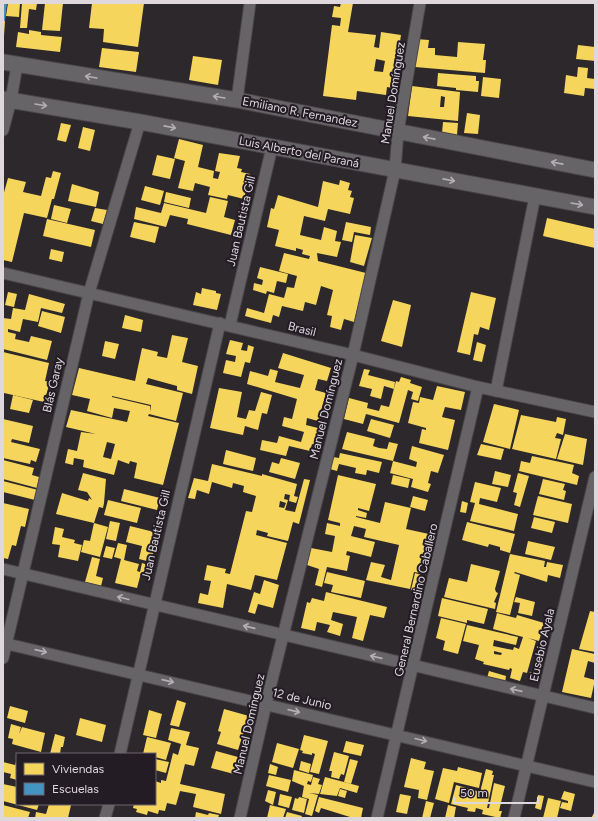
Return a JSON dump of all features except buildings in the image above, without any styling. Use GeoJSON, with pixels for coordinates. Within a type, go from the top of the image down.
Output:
{"type":"FeatureCollection","features":[{"type":"Feature","properties":{"kind":"main road","name":"Emiliano R. Fernandez"},"geometry":{"type":"LineString","coordinates":[[10,64],[237,100],[595,170]]}},
{"type":"Feature","properties":{"kind":"main road","name":"Luis Alberto del Paraná"},"geometry":{"type":"LineString","coordinates":[[7,100],[140,122],[595,207]]}},
{"type":"Feature","properties":{"kind":"street"},"geometry":{"type":"LineString","coordinates":[[237,100],[250,3]]}},
{"type":"Feature","properties":{"kind":"street","name":"Manuel Domínguez"},"geometry":{"type":"LineString","coordinates":[[240,818],[266,704],[353,354],[395,170],[398,132],[420,3]]}},
{"type":"Feature","properties":{"kind":"street"},"geometry":{"type":"LineString","coordinates":[[3,130],[10,64]]}},
{"type":"Feature","properties":{"kind":"street","name":"Blás Garay"},"geometry":{"type":"LineString","coordinates":[[3,658],[5,643],[89,293],[140,122]]}},
{"type":"Feature","properties":{"kind":"street","name":"Juan Bautista Gill"},"geometry":{"type":"LineString","coordinates":[[120,753],[153,605],[272,147]]}},
{"type":"Feature","properties":{"kind":"street"},"geometry":{"type":"LineString","coordinates":[[496,391],[535,196]]}},
{"type":"Feature","properties":{"kind":"street","name":"Brasil"},"geometry":{"type":"LineString","coordinates":[[3,273],[353,354],[478,387],[595,412]]}},
{"type":"Feature","properties":{"kind":"street","name":"General Bernardino Caballero"},"geometry":{"type":"LineString","coordinates":[[377,818],[414,666],[478,387]]}},
{"type":"Feature","properties":{"kind":"street","name":"Eusebio Ayala"},"geometry":{"type":"LineString","coordinates":[[514,818],[595,477]]}},
{"type":"Feature","properties":{"kind":"street"},"geometry":{"type":"LineString","coordinates":[[3,569],[595,708]]}},
{"type":"Feature","properties":{"kind":"street","name":"12 de Junio"},"geometry":{"type":"LineString","coordinates":[[5,643],[595,782]]}},
{"type":"Feature","properties":{"kind":"street"},"geometry":{"type":"LineString","coordinates":[[105,818],[109,805]]}}]}
